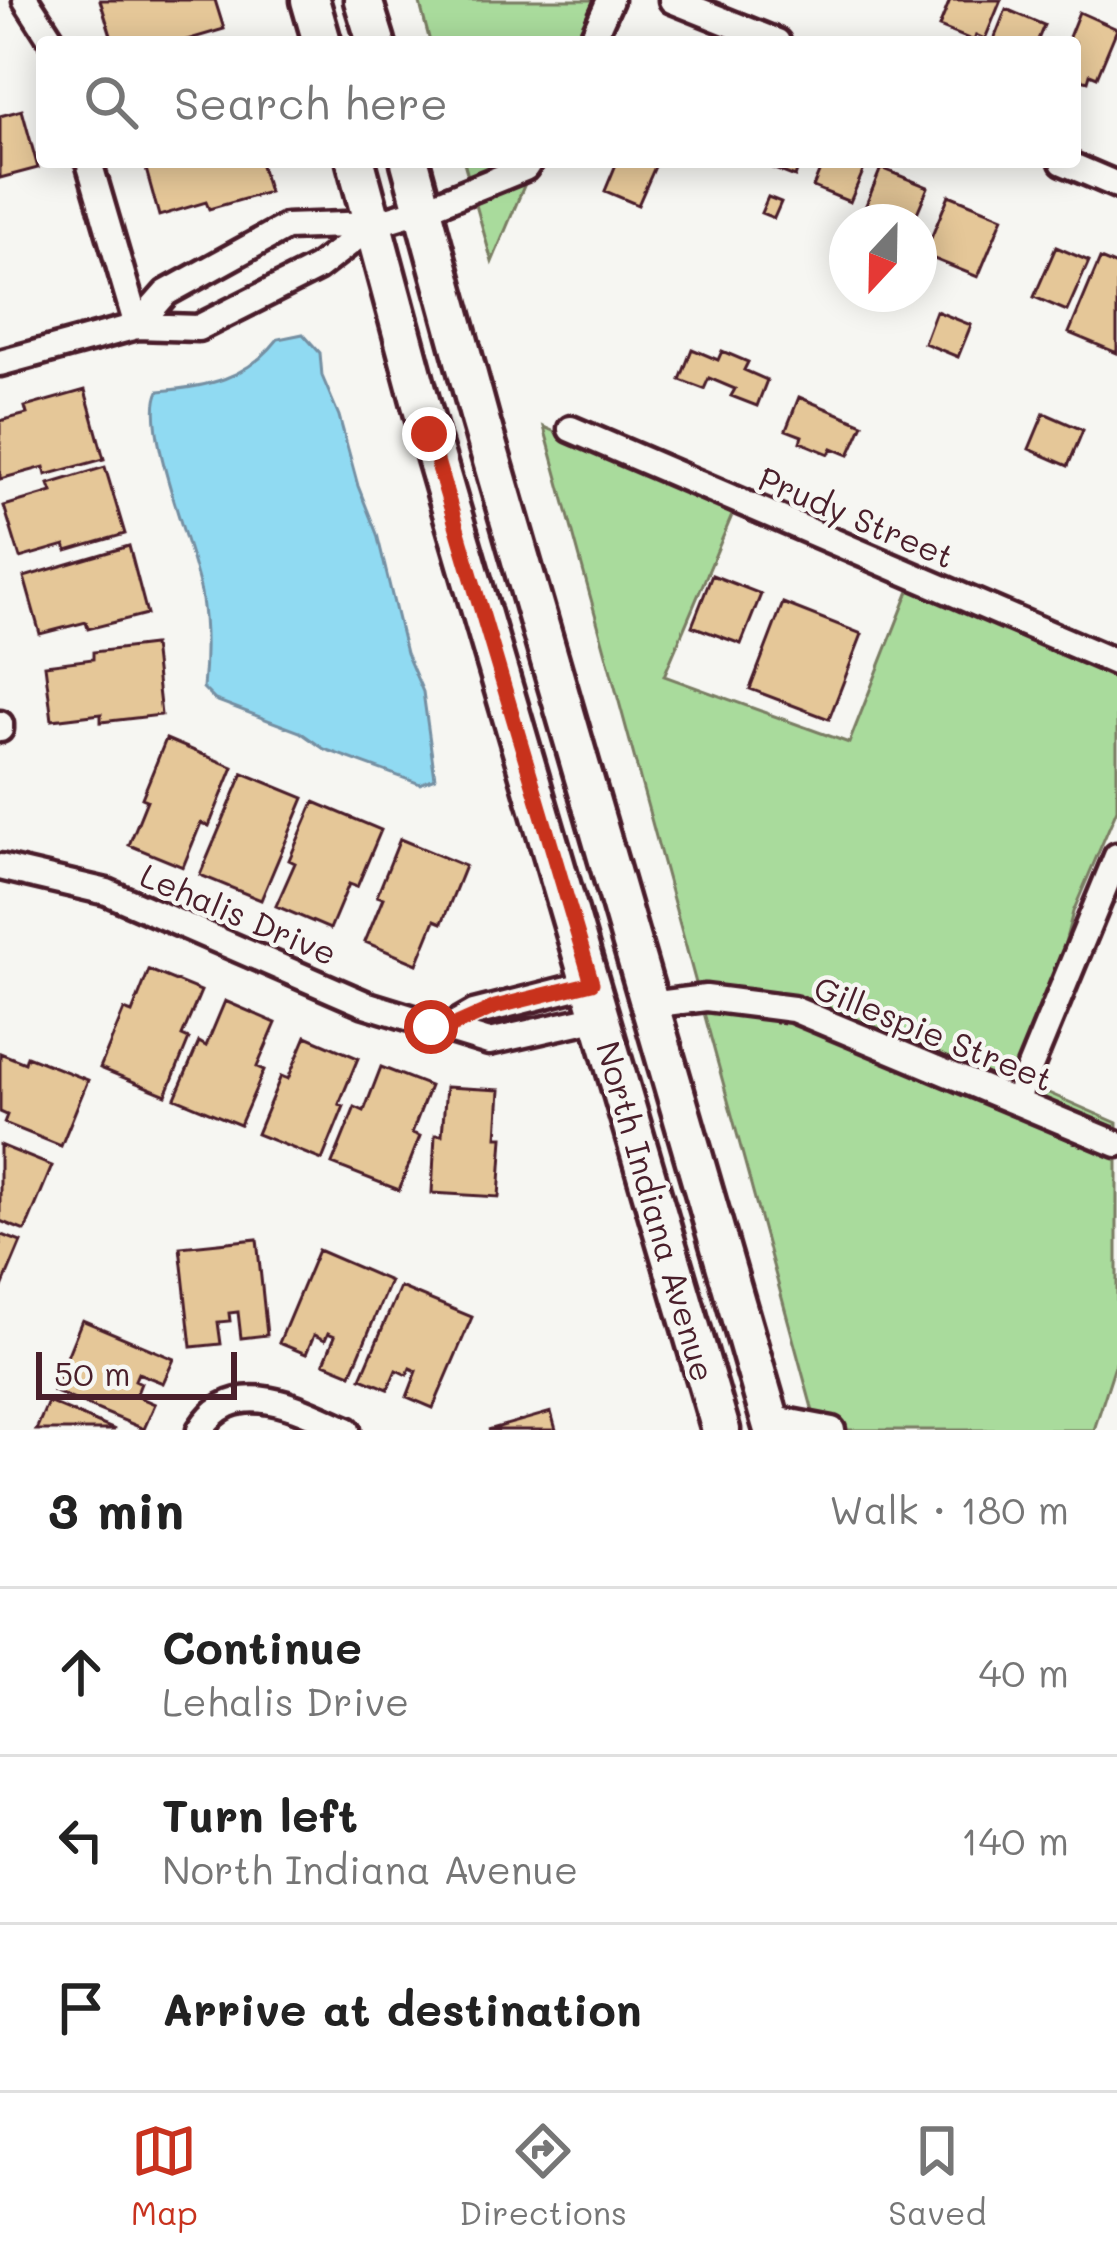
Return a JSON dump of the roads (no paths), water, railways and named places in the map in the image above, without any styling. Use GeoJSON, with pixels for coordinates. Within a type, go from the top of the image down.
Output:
{"type":"FeatureCollection","features":[{"type":"Feature","properties":{"kind":"main road"},"geometry":{"type":"LineString","coordinates":[[310,0],[320,36]]}},
{"type":"Feature","properties":{"kind":"main road"},"geometry":{"type":"LineString","coordinates":[[364,0],[374,36]]}},
{"type":"Feature","properties":{"kind":"main road","name":"North Indiana Avenue"},"geometry":{"type":"LineString","coordinates":[[358,168],[429,434],[721,1430]]}},
{"type":"Feature","properties":{"kind":"main road","name":"North Indiana Avenue"},"geometry":{"type":"LineString","coordinates":[[412,168],[771,1424]]}},
{"type":"Feature","properties":{"kind":"street"},"geometry":{"type":"LineString","coordinates":[[26,0],[49,36]]}},
{"type":"Feature","properties":{"kind":"street"},"geometry":{"type":"LineString","coordinates":[[594,36],[610,0]]}},
{"type":"Feature","properties":{"kind":"street"},"geometry":{"type":"LineString","coordinates":[[672,0],[762,36]]}},
{"type":"Feature","properties":{"kind":"street"},"geometry":{"type":"LineString","coordinates":[[91,168],[137,326]]}},
{"type":"Feature","properties":{"kind":"street"},"geometry":{"type":"LineString","coordinates":[[137,326],[166,293],[286,227],[374,224],[525,168]]}},
{"type":"Feature","properties":{"kind":"street"},"geometry":{"type":"LineString","coordinates":[[1077,168],[1117,185]]}},
{"type":"Feature","properties":{"kind":"street"},"geometry":{"type":"LineString","coordinates":[[0,363],[137,326],[198,328],[317,268],[374,224]]}},
{"type":"Feature","properties":{"kind":"street"},"geometry":{"type":"LineString","coordinates":[[227,260],[249,299]]}},
{"type":"Feature","properties":{"kind":"street","name":"Prudy Street"},"geometry":{"type":"LineString","coordinates":[[571,429],[1117,664]]}},
{"type":"Feature","properties":{"kind":"street"},"geometry":{"type":"LineString","coordinates":[[1016,1101],[1117,856]]}},
{"type":"Feature","properties":{"kind":"street","name":"Lehalis Drive"},"geometry":{"type":"LineString","coordinates":[[0,867],[106,892],[364,1004],[489,1042],[596,1000]]}},
{"type":"Feature","properties":{"kind":"street","name":"Gillespie Street"},"geometry":{"type":"LineString","coordinates":[[649,1005],[706,998],[793,1009],[1117,1144]]}},
{"type":"Feature","properties":{"kind":"street"},"geometry":{"type":"LineString","coordinates":[[448,1028],[495,1007],[596,1000]]}},
{"type":"Feature","properties":{"kind":"street"},"geometry":{"type":"LineString","coordinates":[[200,1430],[215,1411],[242,1398],[286,1404],[347,1430]]}},
{"type":"Feature","properties":{"kind":"street"},"geometry":{"type":"LineString","coordinates":[[771,1424],[832,1430]]}},
{"type":"Feature","properties":{"kind":"water"},"geometry":{"type":"Polygon","coordinates":[[[303,334],[320,353],[322,376],[377,534],[406,653],[423,692],[435,778],[420,784],[324,749],[300,732],[215,700],[203,688],[201,593],[162,458],[155,408],[159,391],[225,378],[253,363],[278,339],[303,334]]]}}]}
